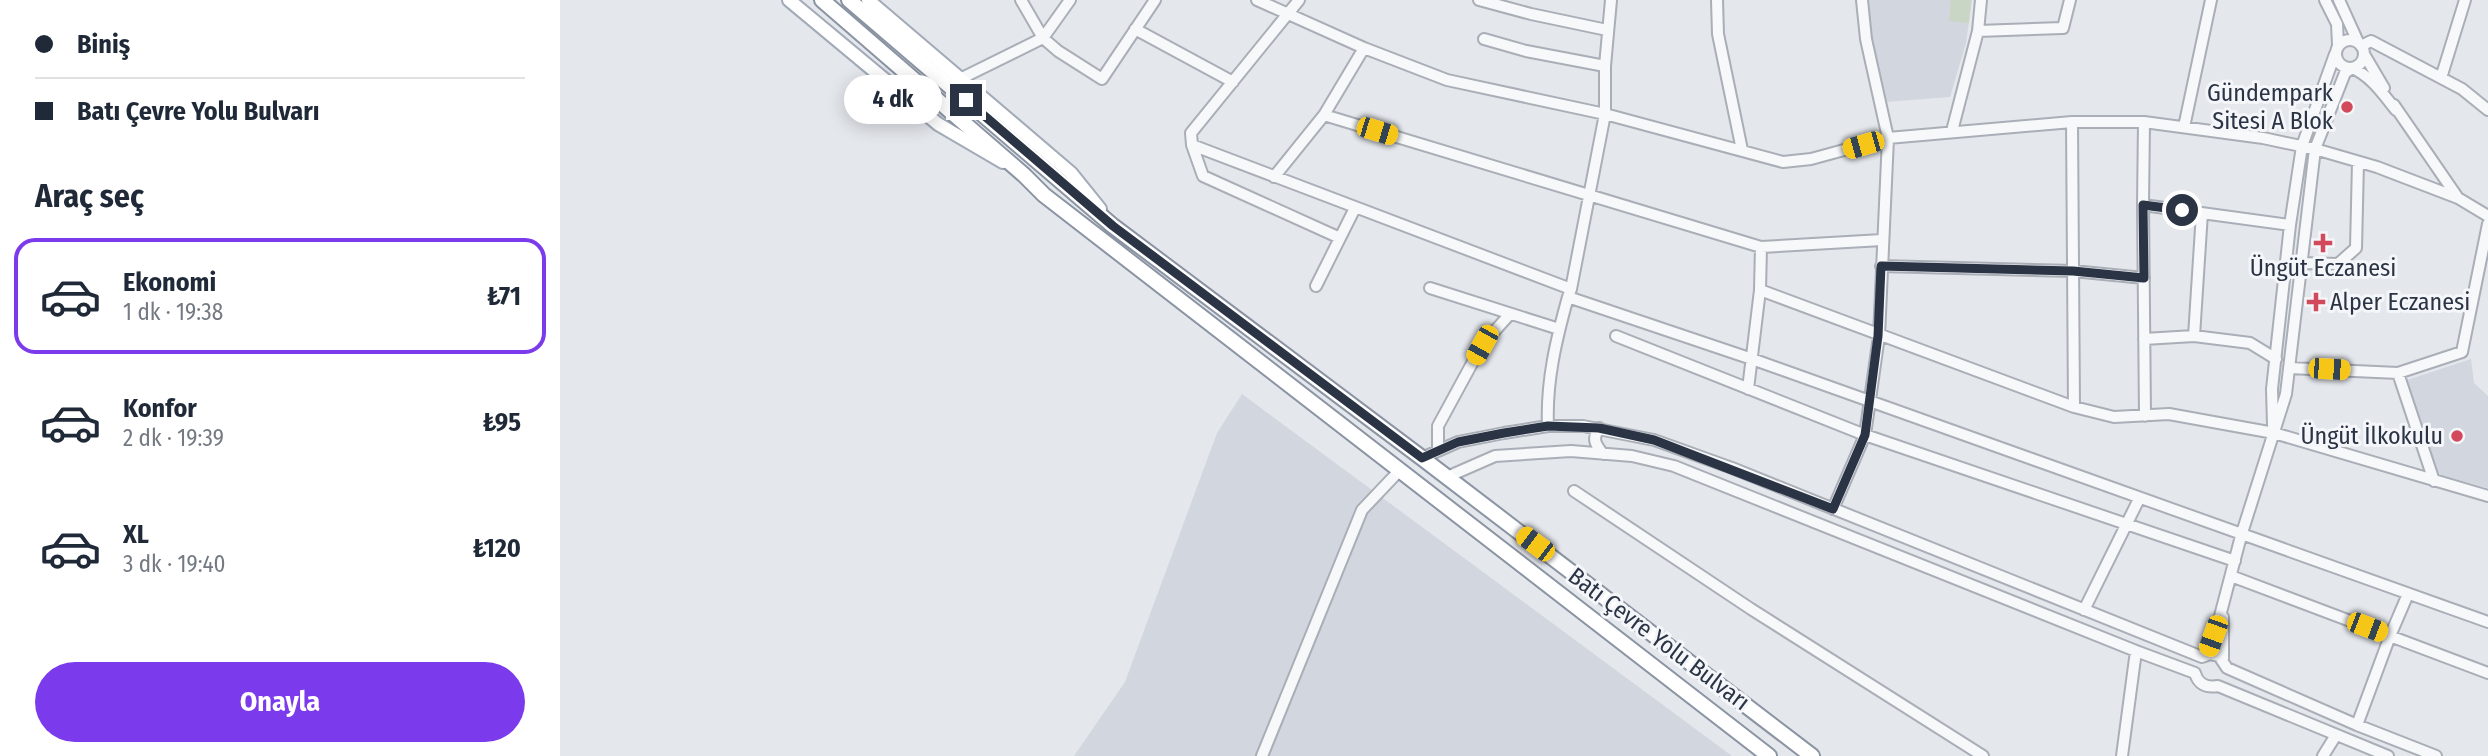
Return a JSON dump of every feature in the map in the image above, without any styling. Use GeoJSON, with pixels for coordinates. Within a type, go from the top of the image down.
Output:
{"type":"FeatureCollection","features":[{"type":"Feature","properties":{"kind":"highway","name":"Batı Çevre Yolu Bulvarı"},"geometry":{"type":"LineString","coordinates":[[822,0],[1024,174],[1044,195],[1769,756]]}},
{"type":"Feature","properties":{"kind":"highway","name":"Batı Çevre Yolu Bulvarı"},"geometry":{"type":"LineString","coordinates":[[849,0],[1113,226],[1812,756]]}},
{"type":"Feature","properties":{"kind":"main road"},"geometry":{"type":"LineString","coordinates":[[789,0],[938,124],[1024,174]]}},
{"type":"Feature","properties":{"kind":"main road"},"geometry":{"type":"LineString","coordinates":[[868,0],[1071,173],[1113,226]]}},
{"type":"Feature","properties":{"kind":"street"},"geometry":{"type":"LineString","coordinates":[[1021,0],[1043,38],[1058,51],[1102,79],[1155,0]]}},
{"type":"Feature","properties":{"kind":"street"},"geometry":{"type":"LineString","coordinates":[[962,78],[1043,38],[1070,0]]}},
{"type":"Feature","properties":{"kind":"street"},"geometry":{"type":"LineString","coordinates":[[1257,0],[1364,48],[1447,80],[1605,114],[1783,162],[1811,159],[1888,138],[2072,122],[2144,122],[2263,138],[2315,149],[2458,198],[2488,216]]}},
{"type":"Feature","properties":{"kind":"street"},"geometry":{"type":"LineString","coordinates":[[1299,0],[1191,133],[1192,145],[1203,176],[1340,238]]}},
{"type":"Feature","properties":{"kind":"street"},"geometry":{"type":"LineString","coordinates":[[1479,0],[1607,30]]}},
{"type":"Feature","properties":{"kind":"street"},"geometry":{"type":"LineString","coordinates":[[1548,426],[1546,396],[1590,196],[1605,114],[1605,66],[1611,0]]}},
{"type":"Feature","properties":{"kind":"street"},"geometry":{"type":"LineString","coordinates":[[1717,0],[1718,34],[1742,150]]}},
{"type":"Feature","properties":{"kind":"street"},"geometry":{"type":"LineString","coordinates":[[1833,509],[1865,435],[1878,336],[1888,138],[1866,39],[1862,0]]}},
{"type":"Feature","properties":{"kind":"street"},"geometry":{"type":"LineString","coordinates":[[1952,131],[1979,31],[1981,0]]}},
{"type":"Feature","properties":{"kind":"street"},"geometry":{"type":"LineString","coordinates":[[1979,31],[2063,28],[2070,0]]}},
{"type":"Feature","properties":{"kind":"street"},"geometry":{"type":"LineString","coordinates":[[2184,127],[2211,0]]}},
{"type":"Feature","properties":{"kind":"street"},"geometry":{"type":"LineString","coordinates":[[2325,0],[2337,24],[2336,59],[2343,66],[2361,72],[2376,85],[2458,198]]}},
{"type":"Feature","properties":{"kind":"street"},"geometry":{"type":"LineString","coordinates":[[2339,0],[2396,110]]}},
{"type":"Feature","properties":{"kind":"street"},"geometry":{"type":"LineString","coordinates":[[2441,78],[2465,0]]}},
{"type":"Feature","properties":{"kind":"street"},"geometry":{"type":"LineString","coordinates":[[1135,29],[1233,82]]}},
{"type":"Feature","properties":{"kind":"street"},"geometry":{"type":"LineString","coordinates":[[1485,39],[1526,51],[1605,66]]}},
{"type":"Feature","properties":{"kind":"street"},"geometry":{"type":"LineString","coordinates":[[2274,433],[2272,389],[2290,225],[2302,146],[2337,50],[2350,39],[2361,47]]}},
{"type":"Feature","properties":{"kind":"street"},"geometry":{"type":"LineString","coordinates":[[2361,47],[2371,41],[2380,44],[2462,89],[2488,110]]}},
{"type":"Feature","properties":{"kind":"street"},"geometry":{"type":"LineString","coordinates":[[2361,47],[2361,63],[2344,73],[2315,149],[2286,394],[2241,536],[2223,606],[2204,656],[2196,664],[2195,673],[2205,686],[2218,686],[2388,756]]}},
{"type":"Feature","properties":{"kind":"street"},"geometry":{"type":"LineString","coordinates":[[1274,177],[1324,115],[1364,48]]}},
{"type":"Feature","properties":{"kind":"street"},"geometry":{"type":"LineString","coordinates":[[1324,115],[1761,247],[1882,240]]}},
{"type":"Feature","properties":{"kind":"street"},"geometry":{"type":"LineString","coordinates":[[2072,122],[2074,407]]}},
{"type":"Feature","properties":{"kind":"street"},"geometry":{"type":"LineString","coordinates":[[2144,122],[2146,416]]}},
{"type":"Feature","properties":{"kind":"street"},"geometry":{"type":"LineString","coordinates":[[1192,145],[1569,293],[2241,536],[2488,622]]}},
{"type":"Feature","properties":{"kind":"street"},"geometry":{"type":"LineString","coordinates":[[2302,263],[2338,264],[2356,248],[2358,162]]}},
{"type":"Feature","properties":{"kind":"street"},"geometry":{"type":"LineString","coordinates":[[2143,205],[2290,225]]}},
{"type":"Feature","properties":{"kind":"street"},"geometry":{"type":"LineString","coordinates":[[1316,286],[1355,208]]}},
{"type":"Feature","properties":{"kind":"street"},"geometry":{"type":"LineString","coordinates":[[2194,336],[2202,213]]}},
{"type":"Feature","properties":{"kind":"street"},"geometry":{"type":"LineString","coordinates":[[2289,368],[2398,373],[2462,352],[2488,224]]}},
{"type":"Feature","properties":{"kind":"street"},"geometry":{"type":"LineString","coordinates":[[1748,389],[1760,290],[1761,247]]}},
{"type":"Feature","properties":{"kind":"street"},"geometry":{"type":"LineString","coordinates":[[1881,266],[2073,271],[2144,278]]}},
{"type":"Feature","properties":{"kind":"street"},"geometry":{"type":"LineString","coordinates":[[1430,288],[1559,329]]}},
{"type":"Feature","properties":{"kind":"street"},"geometry":{"type":"LineString","coordinates":[[1760,290],[2074,407],[2114,417],[2169,414],[2274,433],[2488,496]]}},
{"type":"Feature","properties":{"kind":"street"},"geometry":{"type":"LineString","coordinates":[[1438,451],[1438,426],[1482,345],[1510,314]]}},
{"type":"Feature","properties":{"kind":"street"},"geometry":{"type":"LineString","coordinates":[[1616,335],[1865,435],[2235,561]]}},
{"type":"Feature","properties":{"kind":"street"},"geometry":{"type":"LineString","coordinates":[[2144,339],[2194,336],[2250,343],[2276,359]]}},
{"type":"Feature","properties":{"kind":"street"},"geometry":{"type":"LineString","coordinates":[[2398,373],[2434,481]]}},
{"type":"Feature","properties":{"kind":"street"},"geometry":{"type":"LineString","coordinates":[[1422,458],[1458,442],[1548,426],[1599,428],[1654,440],[2204,656],[2215,655],[2225,664],[2357,726],[2436,756]]}},
{"type":"Feature","properties":{"kind":"street"},"geometry":{"type":"LineString","coordinates":[[1599,428],[1594,435],[1603,453]]}},
{"type":"Feature","properties":{"kind":"street"},"geometry":{"type":"LineString","coordinates":[[1447,477],[1495,456],[1572,451],[1632,456],[1674,466],[2195,673]]}},
{"type":"Feature","properties":{"kind":"street"},"geometry":{"type":"LineString","coordinates":[[1262,756],[1362,510],[1400,470]]}},
{"type":"Feature","properties":{"kind":"street"},"geometry":{"type":"LineString","coordinates":[[1574,491],[1751,609],[1983,756]]}},
{"type":"Feature","properties":{"kind":"street"},"geometry":{"type":"LineString","coordinates":[[2084,610],[2139,499]]}},
{"type":"Feature","properties":{"kind":"street"},"geometry":{"type":"LineString","coordinates":[[2231,576],[2488,673]]}},
{"type":"Feature","properties":{"kind":"street"},"geometry":{"type":"LineString","coordinates":[[2357,726],[2408,594]]}},
{"type":"Feature","properties":{"kind":"street"},"geometry":{"type":"LineString","coordinates":[[2218,686],[2226,677],[2223,606]]}},
{"type":"Feature","properties":{"kind":"street"},"geometry":{"type":"LineString","coordinates":[[2122,756],[2136,651]]}},
{"type":"Feature","properties":{"kind":"street"},"geometry":{"type":"LineString","coordinates":[[2323,756],[2336,735]]}},
{"type":"Feature","properties":{"kind":"shaded area"},"geometry":{"type":"Polygon","coordinates":[[[1866,0],[1972,0],[1966,43],[1950,97],[1885,102],[1869,40],[1866,0]]]}},
{"type":"Feature","properties":{"kind":"shaded area","name":"Üngüt İlkokulu"},"geometry":{"type":"Polygon","coordinates":[[[2471,359],[2474,383],[2488,396],[2488,488],[2439,475],[2407,380],[2471,359]]]}},
{"type":"Feature","properties":{"kind":"shaded area"},"geometry":{"type":"Polygon","coordinates":[[[1242,394],[1732,756],[1074,756],[1125,682],[1217,433],[1242,394]]]}},
{"type":"Feature","properties":{"kind":"green space"},"geometry":{"type":"Polygon","coordinates":[[[1951,0],[1971,0],[1969,23],[1949,21],[1951,0]]]}},
{"type":"Feature","properties":{"kind":"place","name":"Gündempark Sitesi A Blok"},"geometry":{"type":"Point","coordinates":[2347,107]}},
{"type":"Feature","properties":{"kind":"place","name":"Üngüt Eczanesi"},"geometry":{"type":"Point","coordinates":[2323,243]}},
{"type":"Feature","properties":{"kind":"place","name":"Alper Eczanesi"},"geometry":{"type":"Point","coordinates":[2316,302]}},
{"type":"Feature","properties":{"kind":"place","name":"Üngüt İlkokulu"},"geometry":{"type":"Point","coordinates":[2457,436]}},
{"type":"Feature","properties":{"kind":"route"},"geometry":{"type":"LineString","coordinates":[[966,100],[1113,226],[1422,458],[1458,442],[1548,426],[1583,426],[1654,440],[1833,509],[1865,435],[1878,336],[1881,266],[2073,271],[2144,278],[2143,205],[2182,210]]}}]}
